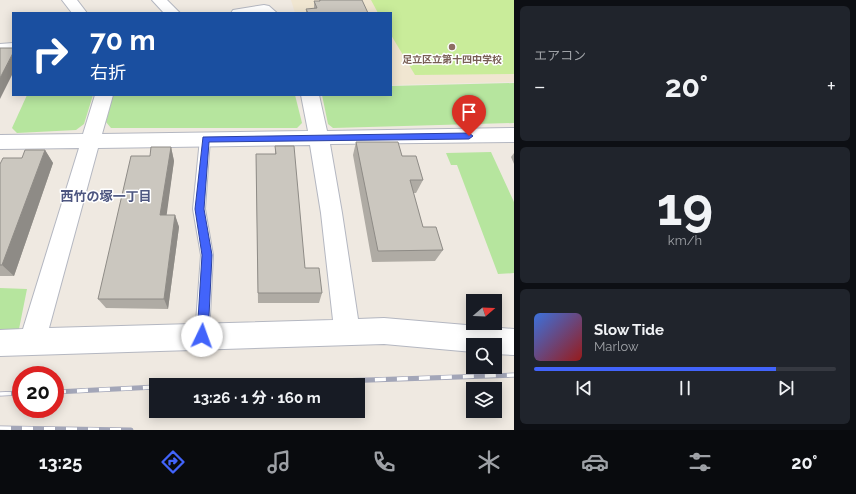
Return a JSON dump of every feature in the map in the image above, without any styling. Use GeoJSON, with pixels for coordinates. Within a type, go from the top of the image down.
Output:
{"type":"FeatureCollection","features":[{"type":"Feature","properties":{"kind":"street"},"geometry":{"type":"LineString","coordinates":[[68,0],[79,12]]}},
{"type":"Feature","properties":{"kind":"street"},"geometry":{"type":"LineString","coordinates":[[159,0],[172,12]]}},
{"type":"Feature","properties":{"kind":"street"},"geometry":{"type":"LineString","coordinates":[[243,12],[266,7]]}},
{"type":"Feature","properties":{"kind":"street"},"geometry":{"type":"LineString","coordinates":[[0,49],[12,48]]}},
{"type":"Feature","properties":{"kind":"street"},"geometry":{"type":"LineString","coordinates":[[32,342],[104,96]]}},
{"type":"Feature","properties":{"kind":"street"},"geometry":{"type":"LineString","coordinates":[[310,96],[319,138],[339,259],[347,331]]}},
{"type":"Feature","properties":{"kind":"street"},"geometry":{"type":"LineString","coordinates":[[0,142],[514,135]]}},
{"type":"Feature","properties":{"kind":"street"},"geometry":{"type":"LineString","coordinates":[[0,343],[347,331],[384,331],[514,342]]}},
{"type":"Feature","properties":{"kind":"lane"},"geometry":{"type":"LineString","coordinates":[[202,336],[207,255],[200,209],[205,139]]}},
{"type":"Feature","properties":{"kind":"shaded area","name":"足立区立第十四中学校"},"geometry":{"type":"Polygon","coordinates":[[[291,0],[514,0],[514,82],[392,85],[392,12],[295,12],[291,0]]]}},
{"type":"Feature","properties":{"kind":"green space","name":"足立区立第十四中学校"},"geometry":{"type":"Polygon","coordinates":[[[371,0],[514,0],[514,74],[415,75],[392,37],[392,12],[377,12],[371,0]]]}},
{"type":"Feature","properties":{"kind":"green space"},"geometry":{"type":"Polygon","coordinates":[[[514,83],[514,123],[333,128],[328,124],[322,96],[392,96],[392,86],[514,83]]]}},
{"type":"Feature","properties":{"kind":"green space"},"geometry":{"type":"Polygon","coordinates":[[[27,96],[93,96],[84,124],[76,130],[17,133],[12,128],[27,96]]]}},
{"type":"Feature","properties":{"kind":"green space"},"geometry":{"type":"Polygon","coordinates":[[[113,96],[295,96],[302,123],[297,128],[111,128],[106,122],[113,96]]]}},
{"type":"Feature","properties":{"kind":"green space"},"geometry":{"type":"Polygon","coordinates":[[[491,152],[514,202],[514,273],[498,274],[457,165],[451,165],[446,153],[491,152]]]}},
{"type":"Feature","properties":{"kind":"green space"},"geometry":{"type":"Polygon","coordinates":[[[0,288],[27,289],[19,329],[0,330],[0,288]]]}},
{"type":"Feature","properties":{"kind":"building"},"geometry":{"type":"Polygon","coordinates":[[[362,0],[368,12],[308,12],[306,9],[317,8],[314,1],[362,0]]]}},
{"type":"Feature","properties":{"kind":"building"},"geometry":{"type":"Polygon","coordinates":[[[0,48],[12,48],[12,55],[0,78],[0,48]]]}},
{"type":"Feature","properties":{"kind":"building"},"geometry":{"type":"Polygon","coordinates":[[[356,142],[398,142],[402,156],[416,156],[423,180],[410,180],[423,227],[436,227],[443,250],[378,251],[356,142]]]}},
{"type":"Feature","properties":{"kind":"building"},"geometry":{"type":"Polygon","coordinates":[[[275,146],[294,146],[305,268],[319,268],[322,293],[258,293],[256,154],[276,154],[275,146]]]}},
{"type":"Feature","properties":{"kind":"building"},"geometry":{"type":"Polygon","coordinates":[[[151,147],[171,147],[160,215],[175,215],[164,299],[98,299],[131,156],[150,156],[151,147]]]}},
{"type":"Feature","properties":{"kind":"building"},"geometry":{"type":"Polygon","coordinates":[[[25,150],[45,150],[2,265],[0,265],[0,164],[3,158],[22,158],[25,150]]]}},
{"type":"Feature","properties":{"kind":"railway"},"geometry":{"type":"LineString","coordinates":[[365,380],[514,375]]}},
{"type":"Feature","properties":{"kind":"railway"},"geometry":{"type":"LineString","coordinates":[[64,392],[149,387]]}},
{"type":"Feature","properties":{"kind":"railway"},"geometry":{"type":"LineString","coordinates":[[0,394],[12,393]]}},
{"type":"Feature","properties":{"kind":"railway"},"geometry":{"type":"LineString","coordinates":[[0,428],[131,430]]}},
{"type":"Feature","properties":{"kind":"place","name":"足立区立第十四中学校"},"geometry":{"type":"Point","coordinates":[452,47]}},
{"type":"Feature","properties":{"kind":"district","name":"西竹の塚一丁目"},"geometry":{"type":"Point","coordinates":[106,196]}},
{"type":"Feature","properties":{"kind":"route"},"geometry":{"type":"LineString","coordinates":[[202,336],[207,255],[200,209],[205,139],[469,136]]}}]}
